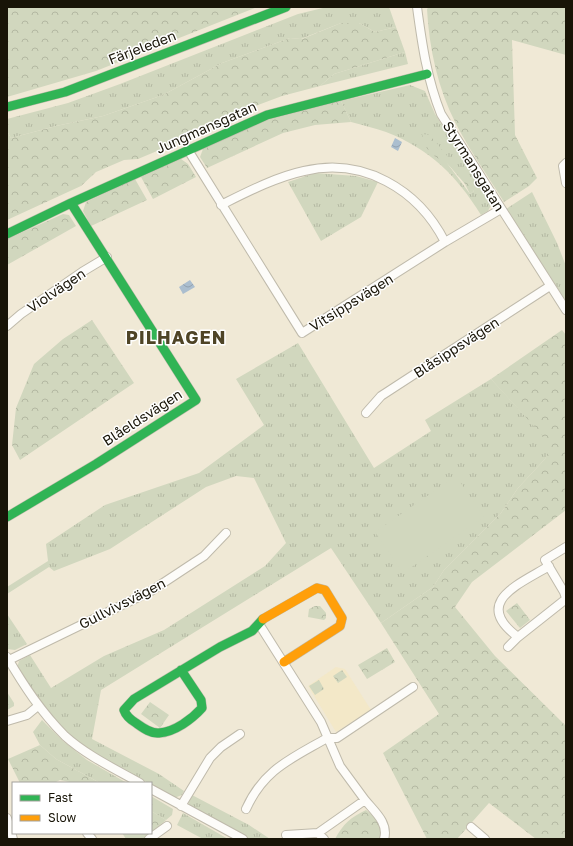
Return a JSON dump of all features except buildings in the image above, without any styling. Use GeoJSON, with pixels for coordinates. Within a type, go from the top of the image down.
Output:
{"type":"FeatureCollection","features":[{"type":"Feature","properties":{"kind":"street","name":"Färjeleden"},"geometry":{"type":"LineString","coordinates":[[7,107],[65,92],[286,7]]}},
{"type":"Feature","properties":{"kind":"street","name":"Styrmansgatan"},"geometry":{"type":"LineString","coordinates":[[417,7],[427,74],[431,90],[441,114],[566,310]]}},
{"type":"Feature","properties":{"kind":"street","name":"Jungmansgatan"},"geometry":{"type":"LineString","coordinates":[[7,234],[71,203],[267,115],[427,74]]}},
{"type":"Feature","properties":{"kind":"street","name":"Vitsippsvägen"},"geometry":{"type":"LineString","coordinates":[[188,150],[302,333],[445,242],[501,209]]}},
{"type":"Feature","properties":{"kind":"street"},"geometry":{"type":"LineString","coordinates":[[566,163],[563,166],[566,183]]}},
{"type":"Feature","properties":{"kind":"street"},"geometry":{"type":"LineString","coordinates":[[222,204],[252,190],[303,171],[333,167],[348,168],[365,172],[399,187],[422,208],[432,220],[445,242]]}},
{"type":"Feature","properties":{"kind":"street","name":"Blåeldsvägen"},"geometry":{"type":"LineString","coordinates":[[7,517],[96,464],[196,400],[107,257],[71,203]]}},
{"type":"Feature","properties":{"kind":"street","name":"Violvägen"},"geometry":{"type":"LineString","coordinates":[[7,326],[82,272],[107,257]]}},
{"type":"Feature","properties":{"kind":"street","name":"Blåsippsvägen"},"geometry":{"type":"LineString","coordinates":[[366,413],[381,396],[550,286]]}},
{"type":"Feature","properties":{"kind":"street","name":"Gullvivsvägen"},"geometry":{"type":"LineString","coordinates":[[8,658],[151,590],[204,556],[226,533]]}},
{"type":"Feature","properties":{"kind":"street"},"geometry":{"type":"LineString","coordinates":[[508,647],[566,598],[545,560],[566,547]]}},
{"type":"Feature","properties":{"kind":"street"},"geometry":{"type":"LineString","coordinates":[[518,637],[505,625],[498,611],[498,606],[501,599],[508,591],[549,566]]}},
{"type":"Feature","properties":{"kind":"street"},"geometry":{"type":"LineString","coordinates":[[181,670],[201,700],[202,708],[198,713],[171,730],[160,733],[154,733],[125,714],[124,710],[134,699],[181,670],[220,647],[252,631],[265,617],[316,588],[325,590],[342,618],[340,626],[284,662]]}},
{"type":"Feature","properties":{"kind":"street"},"geometry":{"type":"LineString","coordinates":[[259,624],[321,722],[340,766],[381,819],[386,832],[384,839]]}},
{"type":"Feature","properties":{"kind":"street"},"geometry":{"type":"LineString","coordinates":[[8,658],[23,685],[38,706],[66,737],[89,753],[138,782]]}},
{"type":"Feature","properties":{"kind":"street"},"geometry":{"type":"LineString","coordinates":[[246,809],[261,782],[277,768],[328,738],[337,738],[413,687]]}},
{"type":"Feature","properties":{"kind":"street"},"geometry":{"type":"LineString","coordinates":[[7,721],[27,715],[38,706]]}},
{"type":"Feature","properties":{"kind":"street"},"geometry":{"type":"LineString","coordinates":[[181,806],[210,758],[221,747],[240,734]]}},
{"type":"Feature","properties":{"kind":"street"},"geometry":{"type":"LineString","coordinates":[[152,790],[243,839]]}},
{"type":"Feature","properties":{"kind":"street"},"geometry":{"type":"LineString","coordinates":[[286,835],[318,833],[365,800]]}},
{"type":"Feature","properties":{"kind":"street"},"geometry":{"type":"LineString","coordinates":[[7,818],[13,839]]}},
{"type":"Feature","properties":{"kind":"street"},"geometry":{"type":"LineString","coordinates":[[149,839],[167,826]]}},
{"type":"Feature","properties":{"kind":"street"},"geometry":{"type":"LineString","coordinates":[[471,826],[485,839]]}},
{"type":"Feature","properties":{"kind":"street"},"geometry":{"type":"LineString","coordinates":[[318,833],[324,839]]}},
{"type":"Feature","properties":{"kind":"shaded area"},"geometry":{"type":"Polygon","coordinates":[[[336,667],[345,669],[371,710],[336,732],[308,686],[336,667]]]}},
{"type":"Feature","properties":{"kind":"green space"},"geometry":{"type":"Polygon","coordinates":[[[7,7],[257,7],[96,71],[7,97],[7,7]]]}},
{"type":"Feature","properties":{"kind":"green space"},"geometry":{"type":"Polygon","coordinates":[[[327,7],[389,7],[396,27],[375,32],[359,23],[341,23],[301,39],[290,38],[222,63],[163,95],[103,116],[56,126],[11,138],[7,131],[7,119],[68,103],[298,14],[327,7]]]}},
{"type":"Feature","properties":{"kind":"green space"},"geometry":{"type":"Polygon","coordinates":[[[429,7],[566,7],[566,55],[512,40],[515,135],[537,178],[529,186],[504,202],[461,134],[444,97],[432,53],[427,9],[429,7]]]}},
{"type":"Feature","properties":{"kind":"green space"},"geometry":{"type":"Polygon","coordinates":[[[341,23],[359,23],[375,32],[396,27],[405,52],[334,74],[320,86],[282,96],[199,127],[176,143],[138,159],[124,160],[96,172],[81,186],[7,220],[7,131],[11,138],[56,126],[103,116],[163,95],[222,63],[290,38],[302,39],[341,23]]]}},
{"type":"Feature","properties":{"kind":"green space"},"geometry":{"type":"Polygon","coordinates":[[[405,52],[408,64],[320,86],[334,74],[405,52]]]}},
{"type":"Feature","properties":{"kind":"green space"},"geometry":{"type":"Polygon","coordinates":[[[410,85],[425,91],[435,114],[492,203],[488,211],[481,215],[452,176],[429,155],[402,139],[386,132],[351,122],[341,101],[410,85]],[[447,163],[470,194],[474,191],[447,163]]]}},
{"type":"Feature","properties":{"kind":"green space"},"geometry":{"type":"Polygon","coordinates":[[[341,101],[351,122],[315,125],[283,133],[207,168],[200,157],[203,149],[267,120],[341,101]]]}},
{"type":"Feature","properties":{"kind":"green space"},"geometry":{"type":"Polygon","coordinates":[[[422,134],[430,135],[448,157],[443,161],[431,154],[425,144],[422,134]]]}},
{"type":"Feature","properties":{"kind":"green space"},"geometry":{"type":"Polygon","coordinates":[[[181,159],[188,164],[196,177],[153,199],[141,177],[181,159]]]}},
{"type":"Feature","properties":{"kind":"green space"},"geometry":{"type":"Polygon","coordinates":[[[455,162],[474,191],[470,194],[465,184],[447,163],[455,162]]]}},
{"type":"Feature","properties":{"kind":"green space"},"geometry":{"type":"Polygon","coordinates":[[[315,173],[356,176],[378,182],[361,217],[321,241],[288,182],[315,173]]]}},
{"type":"Feature","properties":{"kind":"green space"},"geometry":{"type":"Polygon","coordinates":[[[135,179],[147,200],[91,226],[83,211],[86,202],[135,179]]]}},
{"type":"Feature","properties":{"kind":"green space"},"geometry":{"type":"Polygon","coordinates":[[[532,192],[557,243],[566,266],[566,301],[506,209],[532,192]]]}},
{"type":"Feature","properties":{"kind":"green space"},"geometry":{"type":"Polygon","coordinates":[[[63,214],[69,215],[76,226],[7,265],[7,239],[63,214]]]}},
{"type":"Feature","properties":{"kind":"green space"},"geometry":{"type":"Polygon","coordinates":[[[92,320],[134,383],[20,460],[12,445],[16,408],[34,364],[63,339],[92,320]]]}},
{"type":"Feature","properties":{"kind":"green space"},"geometry":{"type":"Polygon","coordinates":[[[562,330],[566,335],[566,510],[472,582],[455,607],[495,656],[566,726],[566,839],[536,839],[489,803],[457,839],[427,839],[383,753],[439,714],[381,623],[433,587],[444,570],[501,513],[518,488],[545,459],[551,445],[491,379],[562,330]]]}},
{"type":"Feature","properties":{"kind":"green space"},"geometry":{"type":"Polygon","coordinates":[[[298,343],[374,468],[431,431],[425,420],[491,379],[552,445],[545,459],[518,488],[501,513],[444,570],[433,587],[381,623],[331,548],[101,690],[92,739],[159,774],[184,791],[182,795],[174,798],[152,786],[152,782],[146,782],[106,760],[76,741],[60,726],[40,702],[17,668],[19,661],[30,655],[51,688],[104,656],[164,630],[265,566],[286,543],[254,478],[236,476],[206,487],[110,549],[54,571],[49,567],[7,594],[7,587],[48,561],[46,544],[105,505],[199,473],[264,425],[236,379],[298,343]]]}},
{"type":"Feature","properties":{"kind":"green space"},"geometry":{"type":"Polygon","coordinates":[[[456,476],[484,517],[403,573],[375,532],[456,476]]]}},
{"type":"Feature","properties":{"kind":"green space"},"geometry":{"type":"Polygon","coordinates":[[[517,603],[530,620],[520,628],[506,611],[517,603]]]}},
{"type":"Feature","properties":{"kind":"green space"},"geometry":{"type":"Polygon","coordinates":[[[315,606],[320,606],[326,613],[326,618],[324,620],[308,617],[309,609],[315,606]]]}},
{"type":"Feature","properties":{"kind":"green space"},"geometry":{"type":"Polygon","coordinates":[[[7,614],[27,644],[15,650],[7,649],[7,614]]]}},
{"type":"Feature","properties":{"kind":"green space"},"geometry":{"type":"Polygon","coordinates":[[[387,648],[395,662],[367,679],[358,665],[387,648]]]}},
{"type":"Feature","properties":{"kind":"green space"},"geometry":{"type":"Polygon","coordinates":[[[342,670],[347,677],[338,683],[333,676],[342,670]]]}},
{"type":"Feature","properties":{"kind":"green space"},"geometry":{"type":"Polygon","coordinates":[[[319,680],[324,689],[315,695],[309,686],[319,680]]]}},
{"type":"Feature","properties":{"kind":"green space"},"geometry":{"type":"Polygon","coordinates":[[[7,692],[14,703],[14,706],[7,710],[7,692]]]}},
{"type":"Feature","properties":{"kind":"green space"},"geometry":{"type":"Polygon","coordinates":[[[150,702],[169,715],[160,728],[141,714],[150,702]]]}},
{"type":"Feature","properties":{"kind":"green space"},"geometry":{"type":"Polygon","coordinates":[[[42,720],[63,741],[87,760],[125,782],[98,782],[56,759],[40,745],[33,732],[42,720]]]}},
{"type":"Feature","properties":{"kind":"green space"},"geometry":{"type":"Polygon","coordinates":[[[40,745],[56,759],[98,782],[69,782],[60,780],[56,782],[20,782],[8,759],[40,745]]]}},
{"type":"Feature","properties":{"kind":"green space"},"geometry":{"type":"Polygon","coordinates":[[[192,795],[249,825],[270,839],[248,839],[189,806],[189,801],[192,795]]]}},
{"type":"Feature","properties":{"kind":"green space"},"geometry":{"type":"Polygon","coordinates":[[[152,797],[173,809],[172,815],[166,820],[152,812],[152,797]]]}},
{"type":"Feature","properties":{"kind":"green space"},"geometry":{"type":"Polygon","coordinates":[[[366,810],[379,823],[382,834],[381,839],[335,839],[341,829],[348,822],[356,815],[366,810]]]}},
{"type":"Feature","properties":{"kind":"green space"},"geometry":{"type":"Polygon","coordinates":[[[152,812],[166,820],[152,832],[152,812]]]}},
{"type":"Feature","properties":{"kind":"green space"},"geometry":{"type":"Polygon","coordinates":[[[183,813],[228,839],[203,839],[177,825],[183,813]]]}},
{"type":"Feature","properties":{"kind":"green space"},"geometry":{"type":"Polygon","coordinates":[[[123,834],[150,834],[144,839],[126,839],[123,834]]]}},
{"type":"Feature","properties":{"kind":"water"},"geometry":{"type":"Polygon","coordinates":[[[395,138],[402,142],[398,151],[391,147],[395,138]]]}},
{"type":"Feature","properties":{"kind":"water"},"geometry":{"type":"Polygon","coordinates":[[[190,280],[195,287],[183,294],[179,287],[190,280]]]}},
{"type":"Feature","properties":{"kind":"traffic: fast"},"geometry":{"type":"LineString","coordinates":[[7,107],[65,92],[286,7]]}},
{"type":"Feature","properties":{"kind":"traffic: fast"},"geometry":{"type":"LineString","coordinates":[[7,234],[71,203],[267,115],[427,74]]}},
{"type":"Feature","properties":{"kind":"traffic: fast"},"geometry":{"type":"LineString","coordinates":[[7,517],[96,464],[196,400],[71,203]]}},
{"type":"Feature","properties":{"kind":"traffic: fast"},"geometry":{"type":"LineString","coordinates":[[181,670],[201,700],[202,708],[193,716],[177,728],[156,733],[144,729],[127,716],[124,710],[134,699],[220,647],[252,631],[263,619]]}},
{"type":"Feature","properties":{"kind":"traffic: slow"},"geometry":{"type":"LineString","coordinates":[[263,619],[317,588],[325,590],[342,618],[340,626],[284,662]]}},
{"type":"Feature","properties":{"kind":"district","name":"PILHAGEN"},"geometry":{"type":"Point","coordinates":[176,337]}}]}
